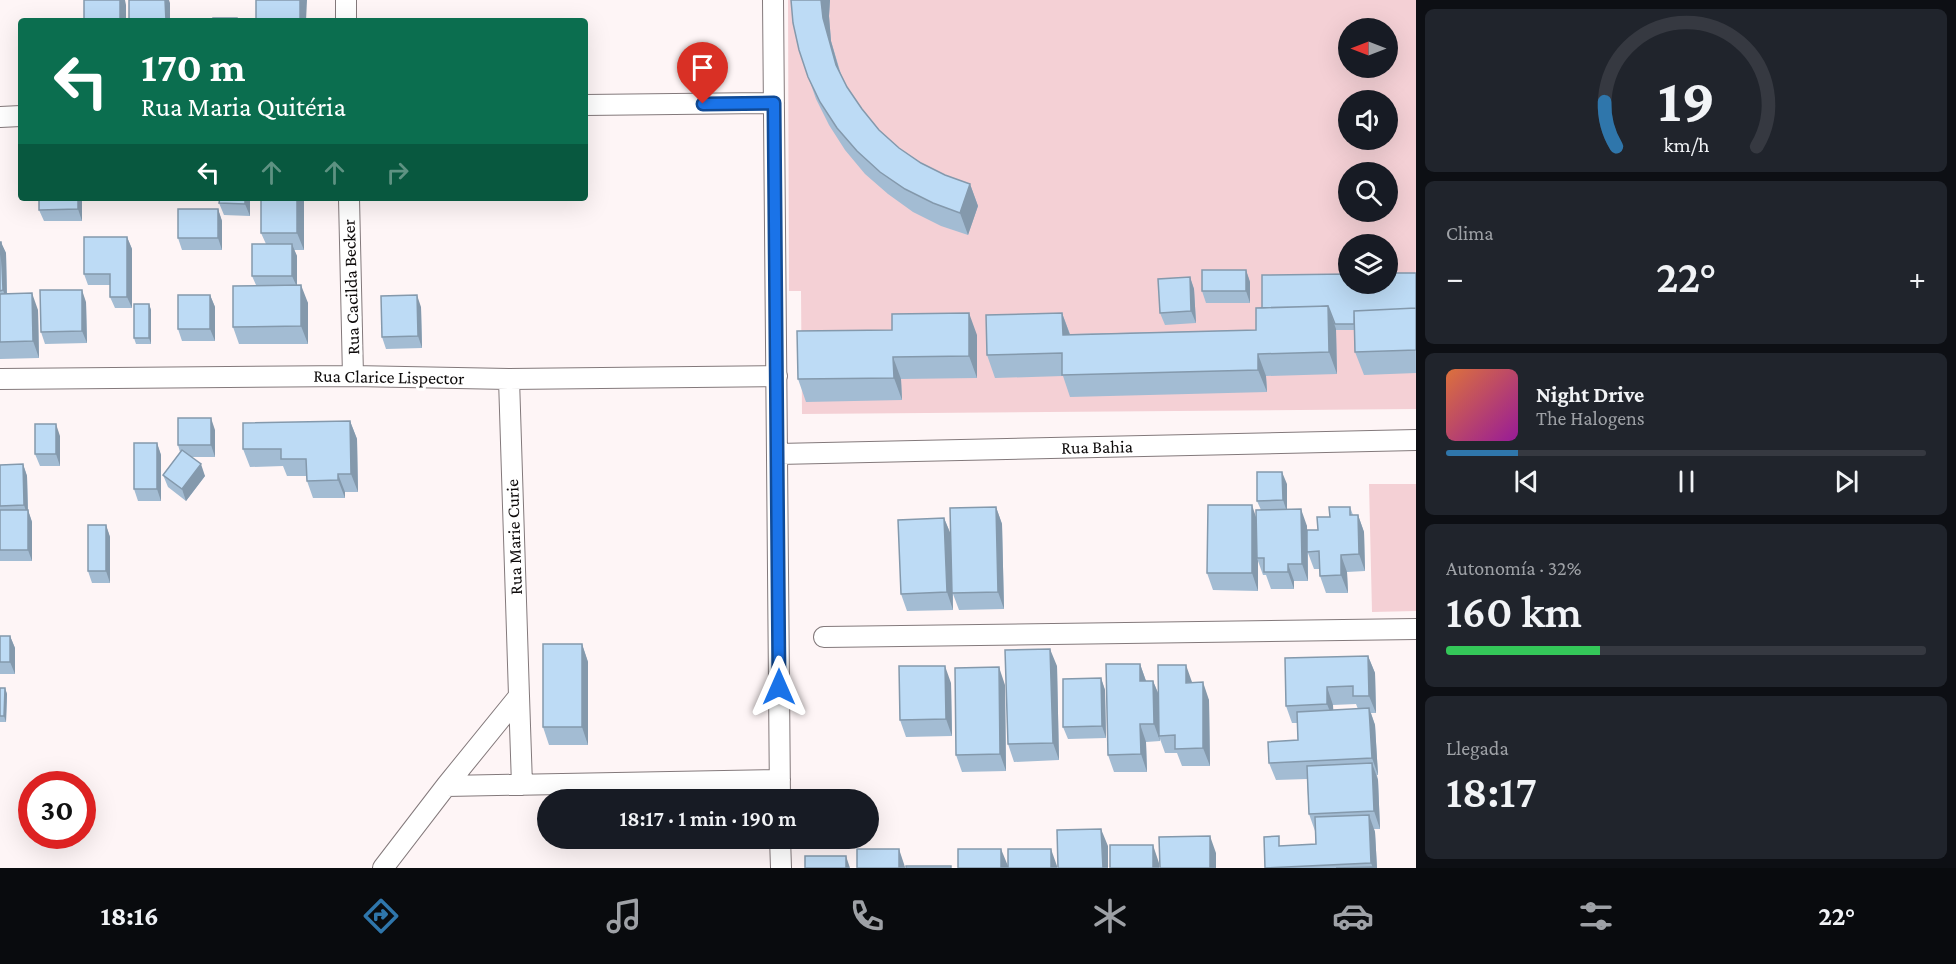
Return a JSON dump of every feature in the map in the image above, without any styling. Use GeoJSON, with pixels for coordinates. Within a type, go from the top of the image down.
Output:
{"type":"FeatureCollection","features":[{"type":"Feature","properties":{"kind":"street"},"geometry":{"type":"LineString","coordinates":[[346,0],[346,18]]}},
{"type":"Feature","properties":{"kind":"street"},"geometry":{"type":"LineString","coordinates":[[773,0],[780,789]]}},
{"type":"Feature","properties":{"kind":"street"},"geometry":{"type":"LineString","coordinates":[[588,105],[774,103]]}},
{"type":"Feature","properties":{"kind":"street"},"geometry":{"type":"LineString","coordinates":[[0,117],[18,116]]}},
{"type":"Feature","properties":{"kind":"street","name":"Rua Cacilda Becker"},"geometry":{"type":"LineString","coordinates":[[349,201],[353,376]]}},
{"type":"Feature","properties":{"kind":"street","name":"Rua Clarice Lispector"},"geometry":{"type":"LineString","coordinates":[[0,379],[353,376],[509,379],[777,376]]}},
{"type":"Feature","properties":{"kind":"street","name":"Rua Marie Curie"},"geometry":{"type":"LineString","coordinates":[[509,379],[522,785]]}},
{"type":"Feature","properties":{"kind":"street","name":"Rua Bahia"},"geometry":{"type":"LineString","coordinates":[[778,454],[1416,440]]}},
{"type":"Feature","properties":{"kind":"street"},"geometry":{"type":"LineString","coordinates":[[824,637],[1416,629]]}},
{"type":"Feature","properties":{"kind":"street"},"geometry":{"type":"LineString","coordinates":[[383,868],[519,696]]}},
{"type":"Feature","properties":{"kind":"street"},"geometry":{"type":"LineString","coordinates":[[446,786],[522,785],[728,789]]}},
{"type":"Feature","properties":{"kind":"street"},"geometry":{"type":"LineString","coordinates":[[780,849],[781,868]]}},
{"type":"Feature","properties":{"kind":"shaded area"},"geometry":{"type":"Polygon","coordinates":[[[788,0],[1416,0],[1416,409],[802,414],[801,291],[789,291],[788,0]]]}},
{"type":"Feature","properties":{"kind":"shaded area"},"geometry":{"type":"Polygon","coordinates":[[[1369,484],[1416,484],[1416,611],[1372,612],[1369,484]]]}},
{"type":"Feature","properties":{"kind":"building"},"geometry":{"type":"Polygon","coordinates":[[[84,0],[120,0],[120,18],[84,18],[84,0]]]}},
{"type":"Feature","properties":{"kind":"building"},"geometry":{"type":"Polygon","coordinates":[[[129,0],[165,0],[166,18],[129,18],[129,0]]]}},
{"type":"Feature","properties":{"kind":"building"},"geometry":{"type":"Polygon","coordinates":[[[256,0],[300,0],[300,18],[256,18],[256,0]]]}},
{"type":"Feature","properties":{"kind":"building"},"geometry":{"type":"Polygon","coordinates":[[[791,0],[821,0],[823,18],[836,65],[847,87],[879,130],[921,163],[970,184],[960,213],[905,189],[880,172],[837,128],[820,102],[808,77],[793,23],[791,0]]]}},
{"type":"Feature","properties":{"kind":"building"},"geometry":{"type":"Polygon","coordinates":[[[39,201],[78,201],[78,209],[39,210],[39,201]]]}},
{"type":"Feature","properties":{"kind":"building"},"geometry":{"type":"Polygon","coordinates":[[[219,201],[245,201],[245,204],[219,203],[219,201]]]}},
{"type":"Feature","properties":{"kind":"building"},"geometry":{"type":"Polygon","coordinates":[[[261,201],[297,201],[297,233],[261,233],[261,201]]]}},
{"type":"Feature","properties":{"kind":"building"},"geometry":{"type":"Polygon","coordinates":[[[178,209],[218,209],[218,238],[178,238],[178,209]]]}},
{"type":"Feature","properties":{"kind":"building"},"geometry":{"type":"Polygon","coordinates":[[[84,237],[127,237],[127,297],[110,297],[110,274],[84,274],[84,237]]]}},
{"type":"Feature","properties":{"kind":"building"},"geometry":{"type":"Polygon","coordinates":[[[0,242],[3,290],[0,291],[0,242]]]}},
{"type":"Feature","properties":{"kind":"building"},"geometry":{"type":"Polygon","coordinates":[[[252,244],[292,244],[292,276],[252,276],[252,244]]]}},
{"type":"Feature","properties":{"kind":"building"},"geometry":{"type":"Polygon","coordinates":[[[1202,270],[1246,270],[1246,291],[1202,291],[1202,270]]]}},
{"type":"Feature","properties":{"kind":"building"},"geometry":{"type":"Polygon","coordinates":[[[1398,273],[1416,273],[1416,308],[1354,311],[1354,324],[1335,324],[1328,306],[1262,308],[1262,275],[1338,274],[1338,294],[1398,294],[1398,273]]]}},
{"type":"Feature","properties":{"kind":"building"},"geometry":{"type":"Polygon","coordinates":[[[1190,277],[1191,311],[1160,313],[1158,279],[1190,277]]]}},
{"type":"Feature","properties":{"kind":"building"},"geometry":{"type":"Polygon","coordinates":[[[301,285],[301,326],[233,327],[233,286],[301,285]]]}},
{"type":"Feature","properties":{"kind":"building"},"geometry":{"type":"Polygon","coordinates":[[[40,290],[82,290],[82,331],[41,332],[40,290]]]}},
{"type":"Feature","properties":{"kind":"building"},"geometry":{"type":"Polygon","coordinates":[[[32,293],[33,341],[0,342],[0,294],[32,293]]]}},
{"type":"Feature","properties":{"kind":"building"},"geometry":{"type":"Polygon","coordinates":[[[178,295],[210,295],[210,329],[178,329],[178,295]]]}},
{"type":"Feature","properties":{"kind":"building"},"geometry":{"type":"Polygon","coordinates":[[[417,295],[418,336],[382,337],[381,296],[417,295]]]}},
{"type":"Feature","properties":{"kind":"building"},"geometry":{"type":"Polygon","coordinates":[[[134,304],[149,304],[149,338],[134,338],[134,304]]]}},
{"type":"Feature","properties":{"kind":"building"},"geometry":{"type":"Polygon","coordinates":[[[1328,306],[1329,352],[1258,354],[1258,370],[1062,375],[1062,353],[987,355],[986,315],[1062,313],[1063,335],[1256,330],[1256,308],[1328,306]]]}},
{"type":"Feature","properties":{"kind":"building"},"geometry":{"type":"Polygon","coordinates":[[[1416,308],[1416,350],[1355,352],[1354,311],[1416,308]]]}},
{"type":"Feature","properties":{"kind":"building"},"geometry":{"type":"Polygon","coordinates":[[[969,313],[969,356],[893,357],[894,378],[798,379],[797,331],[892,330],[892,314],[969,313]]]}},
{"type":"Feature","properties":{"kind":"building"},"geometry":{"type":"Polygon","coordinates":[[[178,418],[211,418],[211,445],[178,445],[178,418]]]}},
{"type":"Feature","properties":{"kind":"building"},"geometry":{"type":"Polygon","coordinates":[[[350,421],[351,474],[338,474],[338,480],[307,481],[306,459],[281,459],[281,449],[243,449],[243,423],[350,421]]]}},
{"type":"Feature","properties":{"kind":"building"},"geometry":{"type":"Polygon","coordinates":[[[35,424],[56,424],[56,454],[35,454],[35,424]]]}},
{"type":"Feature","properties":{"kind":"building"},"geometry":{"type":"Polygon","coordinates":[[[134,443],[157,443],[157,489],[134,489],[134,443]]]}},
{"type":"Feature","properties":{"kind":"building"},"geometry":{"type":"Polygon","coordinates":[[[182,450],[201,464],[182,489],[163,475],[182,450]]]}},
{"type":"Feature","properties":{"kind":"building"},"geometry":{"type":"Polygon","coordinates":[[[23,464],[24,505],[0,506],[0,465],[23,464]]]}},
{"type":"Feature","properties":{"kind":"building"},"geometry":{"type":"Polygon","coordinates":[[[1257,472],[1282,472],[1283,500],[1257,501],[1257,472]]]}},
{"type":"Feature","properties":{"kind":"building"},"geometry":{"type":"Polygon","coordinates":[[[1208,505],[1252,505],[1252,573],[1207,573],[1208,505]]]}},
{"type":"Feature","properties":{"kind":"building"},"geometry":{"type":"Polygon","coordinates":[[[996,507],[998,592],[952,593],[950,508],[996,507]]]}},
{"type":"Feature","properties":{"kind":"building"},"geometry":{"type":"Polygon","coordinates":[[[1329,507],[1350,507],[1350,515],[1358,515],[1359,554],[1341,555],[1341,575],[1320,576],[1319,551],[1307,552],[1307,530],[1318,530],[1317,517],[1330,517],[1329,507]]]}},
{"type":"Feature","properties":{"kind":"building"},"geometry":{"type":"Polygon","coordinates":[[[1301,509],[1302,564],[1288,564],[1288,572],[1264,572],[1264,558],[1257,558],[1256,510],[1301,509]]]}},
{"type":"Feature","properties":{"kind":"building"},"geometry":{"type":"Polygon","coordinates":[[[0,510],[28,510],[28,550],[0,550],[0,510]]]}},
{"type":"Feature","properties":{"kind":"building"},"geometry":{"type":"Polygon","coordinates":[[[944,518],[947,592],[901,594],[898,520],[944,518]]]}},
{"type":"Feature","properties":{"kind":"building"},"geometry":{"type":"Polygon","coordinates":[[[88,525],[106,525],[106,571],[88,571],[88,525]]]}},
{"type":"Feature","properties":{"kind":"building"},"geometry":{"type":"Polygon","coordinates":[[[0,636],[10,636],[10,662],[0,662],[0,636]]]}},
{"type":"Feature","properties":{"kind":"building"},"geometry":{"type":"Polygon","coordinates":[[[543,644],[582,644],[582,727],[543,727],[543,644]]]}},
{"type":"Feature","properties":{"kind":"building"},"geometry":{"type":"Polygon","coordinates":[[[1050,649],[1053,743],[1008,744],[1005,650],[1050,649]]]}},
{"type":"Feature","properties":{"kind":"building"},"geometry":{"type":"Polygon","coordinates":[[[1368,656],[1369,696],[1353,696],[1353,686],[1327,687],[1327,704],[1286,706],[1285,658],[1368,656]]]}},
{"type":"Feature","properties":{"kind":"building"},"geometry":{"type":"Polygon","coordinates":[[[1106,664],[1140,664],[1140,681],[1153,681],[1154,724],[1140,724],[1141,754],[1108,755],[1106,664]]]}},
{"type":"Feature","properties":{"kind":"building"},"geometry":{"type":"Polygon","coordinates":[[[1158,665],[1186,665],[1186,683],[1203,682],[1203,748],[1175,749],[1175,735],[1159,736],[1158,665]]]}},
{"type":"Feature","properties":{"kind":"building"},"geometry":{"type":"Polygon","coordinates":[[[899,666],[945,666],[946,719],[900,720],[899,666]]]}},
{"type":"Feature","properties":{"kind":"building"},"geometry":{"type":"Polygon","coordinates":[[[999,667],[1000,754],[956,755],[955,668],[999,667]]]}},
{"type":"Feature","properties":{"kind":"building"},"geometry":{"type":"Polygon","coordinates":[[[1101,678],[1102,726],[1063,727],[1063,679],[1101,678]]]}},
{"type":"Feature","properties":{"kind":"building"},"geometry":{"type":"Polygon","coordinates":[[[0,688],[5,688],[4,716],[0,716],[0,688]]]}},
{"type":"Feature","properties":{"kind":"building"},"geometry":{"type":"Polygon","coordinates":[[[1369,708],[1372,758],[1269,763],[1268,742],[1298,740],[1297,712],[1369,708]]]}},
{"type":"Feature","properties":{"kind":"building"},"geometry":{"type":"Polygon","coordinates":[[[1372,763],[1374,811],[1309,814],[1307,766],[1372,763]]]}},
{"type":"Feature","properties":{"kind":"building"},"geometry":{"type":"Polygon","coordinates":[[[1369,815],[1371,863],[1265,868],[1264,837],[1279,836],[1279,846],[1316,844],[1315,817],[1369,815]]]}},
{"type":"Feature","properties":{"kind":"building"},"geometry":{"type":"Polygon","coordinates":[[[1101,829],[1103,868],[1058,868],[1057,830],[1101,829]]]}},
{"type":"Feature","properties":{"kind":"building"},"geometry":{"type":"Polygon","coordinates":[[[1210,836],[1210,868],[1160,868],[1159,837],[1210,836]]]}},
{"type":"Feature","properties":{"kind":"building"},"geometry":{"type":"Polygon","coordinates":[[[1110,845],[1153,845],[1153,868],[1110,868],[1110,845]]]}},
{"type":"Feature","properties":{"kind":"building"},"geometry":{"type":"Polygon","coordinates":[[[857,849],[899,849],[899,868],[857,868],[857,849]]]}},
{"type":"Feature","properties":{"kind":"building"},"geometry":{"type":"Polygon","coordinates":[[[958,849],[1001,849],[1001,868],[958,868],[958,849]]]}},
{"type":"Feature","properties":{"kind":"building"},"geometry":{"type":"Polygon","coordinates":[[[1008,849],[1051,849],[1051,868],[1008,868],[1008,849]]]}},
{"type":"Feature","properties":{"kind":"building"},"geometry":{"type":"Polygon","coordinates":[[[805,856],[846,856],[846,868],[805,868],[805,856]]]}},
{"type":"Feature","properties":{"kind":"building"},"geometry":{"type":"Polygon","coordinates":[[[906,866],[951,866],[951,868],[906,868],[906,866]]]}},
{"type":"Feature","properties":{"kind":"route"},"geometry":{"type":"LineString","coordinates":[[703,104],[774,103],[779,687]]}}]}
